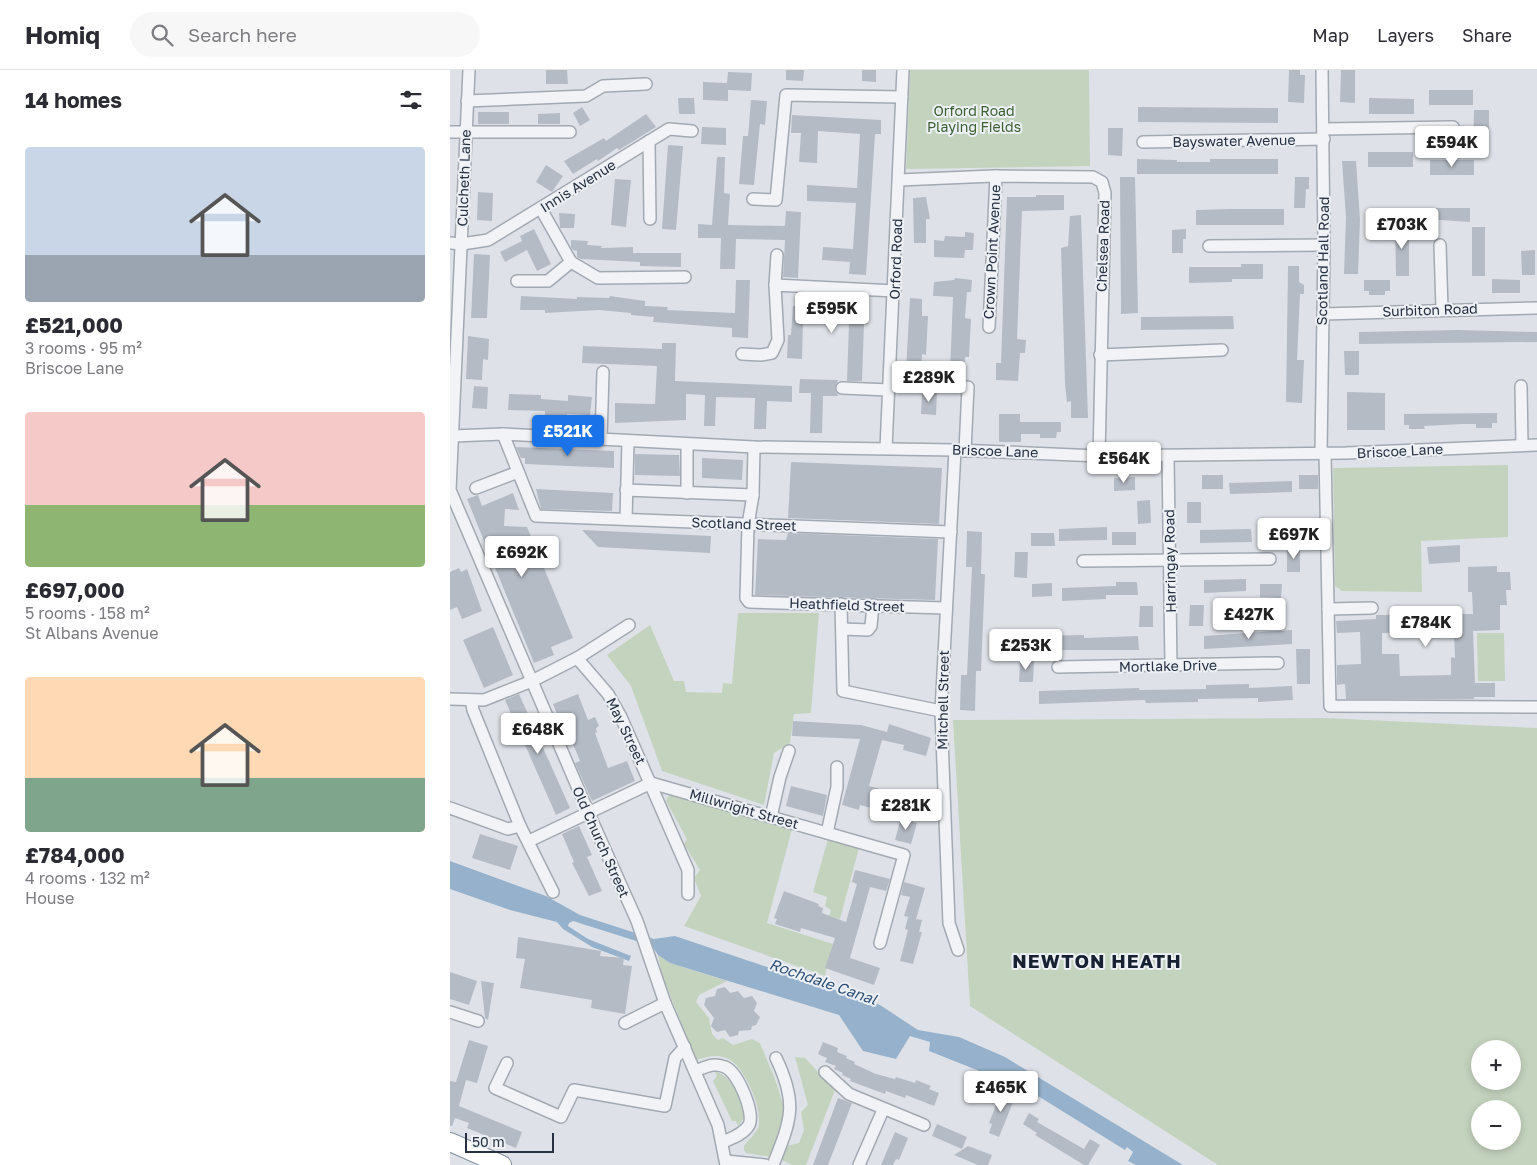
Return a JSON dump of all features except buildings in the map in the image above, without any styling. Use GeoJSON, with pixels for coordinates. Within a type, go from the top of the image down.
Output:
{"type":"FeatureCollection","features":[{"type":"Feature","properties":{"kind":"highway"},"geometry":{"type":"LineString","coordinates":[[450,1142],[502,1165]]}},
{"type":"Feature","properties":{"kind":"street","name":"Culcheth Lane"},"geometry":{"type":"LineString","coordinates":[[453,436],[454,326],[462,244],[469,70]]}},
{"type":"Feature","properties":{"kind":"street","name":"Orford Road"},"geometry":{"type":"LineString","coordinates":[[886,448],[903,70]]}},
{"type":"Feature","properties":{"kind":"street","name":"Scotland Hall Road"},"geometry":{"type":"LineString","coordinates":[[1322,70],[1324,134],[1323,453],[1330,706],[1537,707]]}},
{"type":"Feature","properties":{"kind":"street"},"geometry":{"type":"LineString","coordinates":[[468,101],[586,96],[603,86],[646,84]]}},
{"type":"Feature","properties":{"kind":"street"},"geometry":{"type":"LineString","coordinates":[[753,199],[776,200],[786,95],[902,97]]}},
{"type":"Feature","properties":{"kind":"street","name":"Bayswater Avenue"},"geometry":{"type":"LineString","coordinates":[[1143,142],[1453,127]]}},
{"type":"Feature","properties":{"kind":"street","name":"Innis Avenue"},"geometry":{"type":"LineString","coordinates":[[450,243],[462,244],[488,240],[669,129],[692,131]]}},
{"type":"Feature","properties":{"kind":"street"},"geometry":{"type":"LineString","coordinates":[[450,132],[570,132]]}},
{"type":"Feature","properties":{"kind":"street"},"geometry":{"type":"LineString","coordinates":[[649,141],[650,219]]}},
{"type":"Feature","properties":{"kind":"street","name":"Chelsea Road"},"geometry":{"type":"LineString","coordinates":[[899,180],[996,176],[1092,177],[1102,182],[1105,193],[1099,456]]}},
{"type":"Feature","properties":{"kind":"street","name":"Crown Point Avenue"},"geometry":{"type":"LineString","coordinates":[[988,328],[996,176]]}},
{"type":"Feature","properties":{"kind":"street"},"geometry":{"type":"LineString","coordinates":[[541,209],[571,262],[598,278],[684,277]]}},
{"type":"Feature","properties":{"kind":"street"},"geometry":{"type":"LineString","coordinates":[[1209,246],[1324,244]]}},
{"type":"Feature","properties":{"kind":"street"},"geometry":{"type":"LineString","coordinates":[[1440,246],[1442,309]]}},
{"type":"Feature","properties":{"kind":"street"},"geometry":{"type":"LineString","coordinates":[[742,354],[761,355],[772,353],[778,340],[775,285],[776,255]]}},
{"type":"Feature","properties":{"kind":"street"},"geometry":{"type":"LineString","coordinates":[[518,281],[548,281],[571,262]]}},
{"type":"Feature","properties":{"kind":"street"},"geometry":{"type":"LineString","coordinates":[[775,285],[894,291]]}},
{"type":"Feature","properties":{"kind":"street","name":"Surbiton Road"},"geometry":{"type":"LineString","coordinates":[[1322,314],[1442,309],[1537,308]]}},
{"type":"Feature","properties":{"kind":"street"},"geometry":{"type":"LineString","coordinates":[[1100,355],[1222,350]]}},
{"type":"Feature","properties":{"kind":"street"},"geometry":{"type":"LineString","coordinates":[[601,439],[603,372]]}},
{"type":"Feature","properties":{"kind":"street"},"geometry":{"type":"LineString","coordinates":[[1521,386],[1522,445]]}},
{"type":"Feature","properties":{"kind":"street","name":"Mitchell Street"},"geometry":{"type":"LineString","coordinates":[[958,950],[949,923],[941,710],[945,608],[951,532],[968,387]]}},
{"type":"Feature","properties":{"kind":"street"},"geometry":{"type":"LineString","coordinates":[[842,388],[890,390]]}},
{"type":"Feature","properties":{"kind":"street"},"geometry":{"type":"LineString","coordinates":[[476,488],[518,472],[503,434]]}},
{"type":"Feature","properties":{"kind":"street","name":"Briscoe Lane"},"geometry":{"type":"LineString","coordinates":[[453,436],[503,434],[754,447],[886,448],[1099,456],[1323,453],[1537,445]]}},
{"type":"Feature","properties":{"kind":"street","name":"Old Church Street"},"geometry":{"type":"LineString","coordinates":[[453,436],[450,490],[588,814],[637,921],[665,1003],[685,1047],[723,1142],[726,1163]]}},
{"type":"Feature","properties":{"kind":"street"},"geometry":{"type":"LineString","coordinates":[[626,519],[628,441]]}},
{"type":"Feature","properties":{"kind":"street"},"geometry":{"type":"LineString","coordinates":[[687,444],[687,492]]}},
{"type":"Feature","properties":{"kind":"street"},"geometry":{"type":"LineString","coordinates":[[748,524],[753,495],[754,447]]}},
{"type":"Feature","properties":{"kind":"street","name":"Harringay Road"},"geometry":{"type":"LineString","coordinates":[[1168,456],[1171,666]]}},
{"type":"Feature","properties":{"kind":"street","name":"Scotland Street"},"geometry":{"type":"LineString","coordinates":[[518,472],[536,516],[951,532]]}},
{"type":"Feature","properties":{"kind":"street"},"geometry":{"type":"LineString","coordinates":[[626,490],[753,495]]}},
{"type":"Feature","properties":{"kind":"street","name":"Heathfield Street"},"geometry":{"type":"LineString","coordinates":[[748,524],[746,598],[748,602],[945,608]]}},
{"type":"Feature","properties":{"kind":"street"},"geometry":{"type":"LineString","coordinates":[[1083,561],[1270,558]]}},
{"type":"Feature","properties":{"kind":"street"},"geometry":{"type":"LineString","coordinates":[[841,604],[843,691],[941,710]]}},
{"type":"Feature","properties":{"kind":"street"},"geometry":{"type":"LineString","coordinates":[[842,629],[868,630],[871,626],[873,605]]}},
{"type":"Feature","properties":{"kind":"street"},"geometry":{"type":"LineString","coordinates":[[1328,609],[1372,608]]}},
{"type":"Feature","properties":{"kind":"street"},"geometry":{"type":"LineString","coordinates":[[450,699],[484,700],[532,681],[577,658],[629,626]]}},
{"type":"Feature","properties":{"kind":"street","name":"May Street"},"geometry":{"type":"LineString","coordinates":[[577,658],[616,706],[651,783],[653,795],[688,870],[688,894]]}},
{"type":"Feature","properties":{"kind":"street","name":"Mortlake Drive"},"geometry":{"type":"LineString","coordinates":[[1058,667],[1278,664]]}},
{"type":"Feature","properties":{"kind":"street"},"geometry":{"type":"LineString","coordinates":[[471,700],[473,710],[520,826],[553,892]]}},
{"type":"Feature","properties":{"kind":"street"},"geometry":{"type":"LineString","coordinates":[[771,817],[780,777],[789,751]]}},
{"type":"Feature","properties":{"kind":"street"},"geometry":{"type":"LineString","coordinates":[[827,833],[837,787],[838,767]]}},
{"type":"Feature","properties":{"kind":"street"},"geometry":{"type":"LineString","coordinates":[[529,841],[651,783]]}},
{"type":"Feature","properties":{"kind":"street","name":"Millwright Street"},"geometry":{"type":"LineString","coordinates":[[651,783],[904,855],[880,943]]}},
{"type":"Feature","properties":{"kind":"street"},"geometry":{"type":"LineString","coordinates":[[450,808],[508,829],[520,826]]}},
{"type":"Feature","properties":{"kind":"street"},"geometry":{"type":"LineString","coordinates":[[625,1023],[665,1003]]}},
{"type":"Feature","properties":{"kind":"street"},"geometry":{"type":"LineString","coordinates":[[451,1016],[478,1021]]}},
{"type":"Feature","properties":{"kind":"street"},"geometry":{"type":"LineString","coordinates":[[507,1063],[496,1088],[561,1116],[574,1090],[665,1106],[675,1058],[685,1047]]}},
{"type":"Feature","properties":{"kind":"street"},"geometry":{"type":"LineString","coordinates":[[773,1165],[789,1123],[790,1110],[785,1077],[776,1058]]}},
{"type":"Feature","properties":{"kind":"street"},"geometry":{"type":"LineString","coordinates":[[695,1071],[714,1064],[726,1067],[733,1072],[746,1098],[752,1117],[749,1127],[739,1135],[723,1142]]}},
{"type":"Feature","properties":{"kind":"street"},"geometry":{"type":"LineString","coordinates":[[825,1072],[849,1094],[883,1110],[924,1125]]}},
{"type":"Feature","properties":{"kind":"street"},"geometry":{"type":"LineString","coordinates":[[859,1165],[883,1110]]}},
{"type":"Feature","properties":{"kind":"street"},"geometry":{"type":"LineString","coordinates":[[726,1163],[765,1165]]}},
{"type":"Feature","properties":{"kind":"green space","name":"Orford Road Playing Fields"},"geometry":{"type":"Polygon","coordinates":[[[910,70],[1089,70],[1090,166],[906,169],[910,70]]]}},
{"type":"Feature","properties":{"kind":"green space"},"geometry":{"type":"Polygon","coordinates":[[[1508,465],[1508,537],[1421,541],[1422,592],[1342,591],[1335,586],[1333,468],[1508,465]]]}},
{"type":"Feature","properties":{"kind":"green space"},"geometry":{"type":"Polygon","coordinates":[[[738,613],[819,613],[811,713],[794,714],[790,743],[774,753],[764,805],[662,771],[631,686],[607,655],[650,625],[674,681],[684,681],[686,692],[722,693],[723,683],[732,684],[738,613]]]}},
{"type":"Feature","properties":{"kind":"green space"},"geometry":{"type":"Polygon","coordinates":[[[1477,633],[1504,633],[1505,681],[1478,681],[1477,633]]]}},
{"type":"Feature","properties":{"kind":"green space"},"geometry":{"type":"Polygon","coordinates":[[[1325,718],[1537,728],[1537,1165],[1218,1165],[970,1006],[953,720],[1325,718]]]}},
{"type":"Feature","properties":{"kind":"green space"},"geometry":{"type":"Polygon","coordinates":[[[669,795],[792,829],[767,923],[833,944],[825,976],[684,926],[701,896],[694,878],[700,870],[684,844],[687,839],[666,801],[669,795]]]}},
{"type":"Feature","properties":{"kind":"green space"},"geometry":{"type":"Polygon","coordinates":[[[828,839],[859,848],[840,919],[829,916],[831,910],[825,906],[827,897],[813,892],[828,839]]]}},
{"type":"Feature","properties":{"kind":"green space"},"geometry":{"type":"Polygon","coordinates":[[[658,955],[670,963],[727,981],[699,995],[696,1002],[709,1018],[712,1034],[718,1040],[723,1038],[733,1045],[752,1039],[760,1043],[775,1079],[786,1114],[771,1157],[746,1153],[744,1150],[744,1146],[758,1128],[759,1120],[751,1088],[739,1069],[726,1058],[715,1056],[696,1060],[662,975],[658,955]]]}},
{"type":"Feature","properties":{"kind":"green space"},"geometry":{"type":"Polygon","coordinates":[[[795,1057],[805,1058],[835,1090],[806,1165],[792,1165],[782,1160],[786,1146],[799,1143],[804,1130],[801,1112],[808,1105],[795,1057]]]}},
{"type":"Feature","properties":{"kind":"green space"},"geometry":{"type":"Polygon","coordinates":[[[715,1072],[721,1074],[732,1084],[740,1098],[744,1113],[743,1119],[738,1126],[736,1121],[732,1121],[713,1081],[717,1076],[715,1072]]]}},
{"type":"Feature","properties":{"kind":"water"},"geometry":{"type":"Polygon","coordinates":[[[450,861],[546,896],[580,915],[654,939],[675,936],[880,1005],[918,1030],[959,1037],[1005,1057],[1183,1165],[1136,1165],[1128,1161],[1133,1152],[1127,1147],[1125,1150],[1038,1096],[1005,1080],[1006,1076],[1000,1074],[997,1078],[929,1051],[930,1042],[910,1036],[896,1059],[863,1051],[839,1015],[670,963],[658,955],[652,946],[573,921],[569,923],[568,926],[588,939],[631,956],[629,961],[592,947],[563,929],[557,922],[510,910],[450,889],[450,861]]]}},
{"type":"Feature","properties":{"kind":"district","name":"NEWTON HEATH"},"geometry":{"type":"Point","coordinates":[1097,961]}},
{"type":"Feature","properties":{"kind":"water label","name":"Rochdale Canal"},"geometry":{"type":"Point","coordinates":[823,982]}}]}
